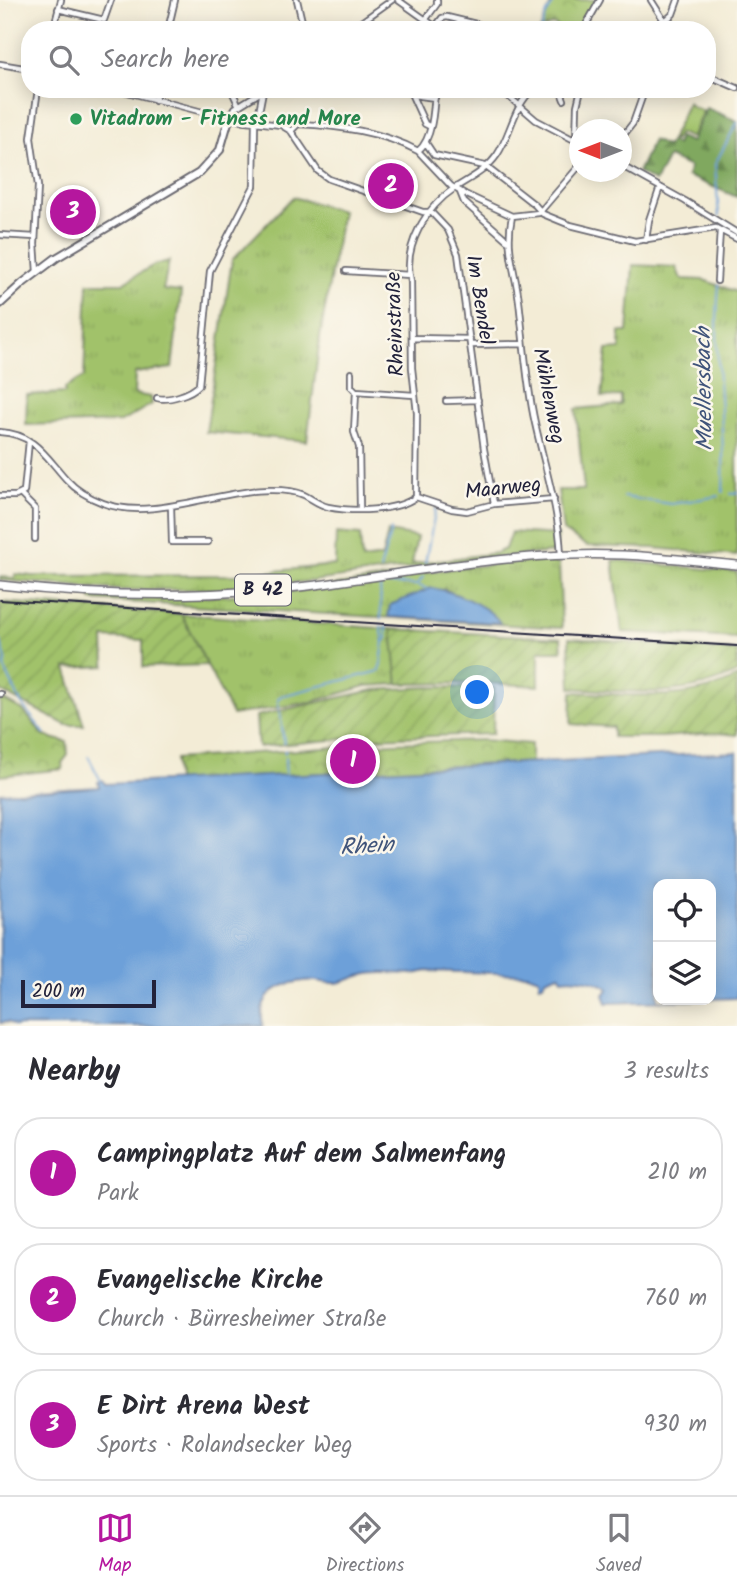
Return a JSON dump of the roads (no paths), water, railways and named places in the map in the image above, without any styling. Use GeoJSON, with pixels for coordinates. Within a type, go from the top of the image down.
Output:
{"type":"FeatureCollection","features":[{"type":"Feature","properties":{"kind":"main road","name":"B 42"},"geometry":{"type":"LineString","coordinates":[[0,587],[140,594],[244,592],[337,582],[464,563],[561,555],[623,555],[737,565]]}},
{"type":"Feature","properties":{"kind":"street"},"geometry":{"type":"LineString","coordinates":[[55,21],[61,0]]}},
{"type":"Feature","properties":{"kind":"street"},"geometry":{"type":"LineString","coordinates":[[58,9],[104,20],[111,0]]}},
{"type":"Feature","properties":{"kind":"street"},"geometry":{"type":"LineString","coordinates":[[170,21],[175,0]]}},
{"type":"Feature","properties":{"kind":"street"},"geometry":{"type":"LineString","coordinates":[[297,0],[302,21]]}},
{"type":"Feature","properties":{"kind":"street"},"geometry":{"type":"LineString","coordinates":[[363,21],[392,0]]}},
{"type":"Feature","properties":{"kind":"street"},"geometry":{"type":"LineString","coordinates":[[398,0],[429,21]]}},
{"type":"Feature","properties":{"kind":"street"},"geometry":{"type":"LineString","coordinates":[[426,19],[437,0]]}},
{"type":"Feature","properties":{"kind":"street"},"geometry":{"type":"LineString","coordinates":[[588,21],[600,0]]}},
{"type":"Feature","properties":{"kind":"street"},"geometry":{"type":"LineString","coordinates":[[651,0],[665,21],[673,13],[678,0]]}},
{"type":"Feature","properties":{"kind":"street"},"geometry":{"type":"LineString","coordinates":[[441,21],[447,17],[464,21]]}},
{"type":"Feature","properties":{"kind":"street"},"geometry":{"type":"LineString","coordinates":[[0,64],[21,68]]}},
{"type":"Feature","properties":{"kind":"street"},"geometry":{"type":"LineString","coordinates":[[716,79],[737,88]]}},
{"type":"Feature","properties":{"kind":"street"},"geometry":{"type":"LineString","coordinates":[[37,98],[32,130],[38,186],[35,237],[37,272]]}},
{"type":"Feature","properties":{"kind":"street"},"geometry":{"type":"LineString","coordinates":[[148,98],[229,119],[274,123],[291,131],[318,171],[329,179],[423,212],[431,212]]}},
{"type":"Feature","properties":{"kind":"street"},"geometry":{"type":"LineString","coordinates":[[235,98],[239,106]]}},
{"type":"Feature","properties":{"kind":"street"},"geometry":{"type":"LineString","coordinates":[[0,304],[37,272],[199,173],[220,150],[232,111],[252,98]]}},
{"type":"Feature","properties":{"kind":"street"},"geometry":{"type":"LineString","coordinates":[[157,398],[163,400],[183,394],[195,390],[198,385],[210,271],[254,186],[256,122],[264,98]]}},
{"type":"Feature","properties":{"kind":"street"},"geometry":{"type":"LineString","coordinates":[[414,98],[425,124],[429,126]]}},
{"type":"Feature","properties":{"kind":"street"},"geometry":{"type":"LineString","coordinates":[[418,151],[426,144],[435,98]]}},
{"type":"Feature","properties":{"kind":"street"},"geometry":{"type":"LineString","coordinates":[[509,98],[548,128],[569,138]]}},
{"type":"Feature","properties":{"kind":"street","name":"Rheinstraße"},"geometry":{"type":"LineString","coordinates":[[416,498],[417,413],[408,266],[416,236],[431,212],[487,168],[498,154],[518,106],[525,98]]}},
{"type":"Feature","properties":{"kind":"street"},"geometry":{"type":"LineString","coordinates":[[577,119],[579,98]]}},
{"type":"Feature","properties":{"kind":"street"},"geometry":{"type":"LineString","coordinates":[[632,122],[642,98]]}},
{"type":"Feature","properties":{"kind":"street"},"geometry":{"type":"LineString","coordinates":[[291,131],[298,124],[335,126],[377,136],[418,151],[457,190],[464,202],[508,241]]}},
{"type":"Feature","properties":{"kind":"street"},"geometry":{"type":"LineString","coordinates":[[426,144],[434,155],[482,164],[556,221],[627,240],[646,240],[720,229],[737,239]]}},
{"type":"Feature","properties":{"kind":"street"},"geometry":{"type":"LineString","coordinates":[[632,172],[737,233]]}},
{"type":"Feature","properties":{"kind":"street"},"geometry":{"type":"LineString","coordinates":[[457,190],[512,216],[537,214],[569,176]]}},
{"type":"Feature","properties":{"kind":"street"},"geometry":{"type":"LineString","coordinates":[[646,240],[649,220],[660,187]]}},
{"type":"Feature","properties":{"kind":"street","name":"Im Bendel"},"geometry":{"type":"LineString","coordinates":[[431,212],[448,230],[458,254],[494,504]]}},
{"type":"Feature","properties":{"kind":"street","name":"Mühlenweg"},"geometry":{"type":"LineString","coordinates":[[512,216],[508,241],[519,300],[522,344],[535,422],[554,499],[561,555]]}},
{"type":"Feature","properties":{"kind":"street"},"geometry":{"type":"LineString","coordinates":[[717,281],[720,229]]}},
{"type":"Feature","properties":{"kind":"street"},"geometry":{"type":"LineString","coordinates":[[0,234],[35,237]]}},
{"type":"Feature","properties":{"kind":"street"},"geometry":{"type":"LineString","coordinates":[[346,271],[410,275]]}},
{"type":"Feature","properties":{"kind":"street"},"geometry":{"type":"LineString","coordinates":[[412,338],[522,344]]}},
{"type":"Feature","properties":{"kind":"street"},"geometry":{"type":"LineString","coordinates":[[351,373],[351,386],[356,391],[414,395]]}},
{"type":"Feature","properties":{"kind":"street"},"geometry":{"type":"LineString","coordinates":[[356,391],[354,432],[359,447],[360,509]]}},
{"type":"Feature","properties":{"kind":"street"},"geometry":{"type":"LineString","coordinates":[[446,401],[478,400]]}},
{"type":"Feature","properties":{"kind":"street"},"geometry":{"type":"LineString","coordinates":[[0,432],[9,432],[42,449],[78,490],[104,503],[122,507],[171,506],[246,491],[272,490],[301,494],[326,507],[360,509],[395,508],[416,498]]}},
{"type":"Feature","properties":{"kind":"street"},"geometry":{"type":"LineString","coordinates":[[22,495],[29,441]]}},
{"type":"Feature","properties":{"kind":"street"},"geometry":{"type":"LineString","coordinates":[[0,496],[22,495],[35,509],[35,539]]}},
{"type":"Feature","properties":{"kind":"street","name":"Maarweg"},"geometry":{"type":"LineString","coordinates":[[416,498],[460,510],[554,499]]}},
{"type":"Feature","properties":{"kind":"street"},"geometry":{"type":"LineString","coordinates":[[171,506],[172,542],[208,542]]}},
{"type":"Feature","properties":{"kind":"water"},"geometry":{"type":"Polygon","coordinates":[[[431,588],[469,600],[488,611],[500,623],[388,617],[390,605],[431,588]]]}},
{"type":"Feature","properties":{"kind":"water","name":"Rhein"},"geometry":{"type":"Polygon","coordinates":[[[737,752],[737,998],[716,999],[716,879],[653,879],[653,1002],[607,1003],[604,995],[608,989],[604,986],[586,980],[562,979],[559,974],[545,979],[543,984],[539,985],[539,978],[528,974],[427,971],[411,974],[371,973],[336,983],[308,981],[285,985],[266,999],[263,1026],[15,1026],[8,1022],[0,1023],[0,793],[99,787],[98,782],[103,780],[105,784],[737,752]]]}},
{"type":"Feature","properties":{"kind":"waterway"},"geometry":{"type":"LineString","coordinates":[[544,21],[556,0]]}},
{"type":"Feature","properties":{"kind":"waterway","name":"Muellersbach"},"geometry":{"type":"LineString","coordinates":[[719,216],[715,164],[737,123]]}},
{"type":"Feature","properties":{"kind":"waterway","name":"Muellersbach"},"geometry":{"type":"LineString","coordinates":[[719,285],[717,336],[723,492]]}},
{"type":"Feature","properties":{"kind":"waterway"},"geometry":{"type":"LineString","coordinates":[[731,494],[737,492]]}},
{"type":"Feature","properties":{"kind":"waterway","name":"Muellersbach"},"geometry":{"type":"LineString","coordinates":[[624,497],[671,504],[719,496]]}},
{"type":"Feature","properties":{"kind":"waterway"},"geometry":{"type":"LineString","coordinates":[[425,563],[436,508]]}},
{"type":"Feature","properties":{"kind":"waterway"},"geometry":{"type":"LineString","coordinates":[[380,570],[391,530]]}},
{"type":"Feature","properties":{"kind":"waterway"},"geometry":{"type":"LineString","coordinates":[[418,584],[423,577]]}},
{"type":"Feature","properties":{"kind":"waterway"},"geometry":{"type":"LineString","coordinates":[[380,581],[381,619]]}},
{"type":"Feature","properties":{"kind":"waterway"},"geometry":{"type":"LineString","coordinates":[[383,584],[417,585],[427,589]]}},
{"type":"Feature","properties":{"kind":"waterway"},"geometry":{"type":"LineString","coordinates":[[279,709],[278,699],[281,696],[380,671],[384,642],[381,626]]}},
{"type":"Feature","properties":{"kind":"waterway"},"geometry":{"type":"LineString","coordinates":[[384,642],[387,638],[386,626]]}},
{"type":"Feature","properties":{"kind":"waterway"},"geometry":{"type":"LineString","coordinates":[[0,639],[6,660],[4,667],[21,703],[45,734]]}},
{"type":"Feature","properties":{"kind":"waterway"},"geometry":{"type":"LineString","coordinates":[[280,712],[284,743]]}},
{"type":"Feature","properties":{"kind":"waterway"},"geometry":{"type":"LineString","coordinates":[[88,756],[101,781]]}},
{"type":"Feature","properties":{"kind":"waterway"},"geometry":{"type":"LineString","coordinates":[[285,758],[286,778]]}},
{"type":"Feature","properties":{"kind":"railway"},"geometry":{"type":"LineString","coordinates":[[0,600],[737,646]]}},
{"type":"Feature","properties":{"kind":"place","name":"Vitadrom - Fitness and More"},"geometry":{"type":"Point","coordinates":[76,119]}},
{"type":"Feature","properties":{"kind":"place","name":"Evangelische Kirche"},"geometry":{"type":"Point","coordinates":[391,186]}},
{"type":"Feature","properties":{"kind":"place","name":"E Dirt Arena West"},"geometry":{"type":"Point","coordinates":[73,212]}},
{"type":"Feature","properties":{"kind":"place","name":"Campingplatz Auf dem Salmenfang"},"geometry":{"type":"Point","coordinates":[353,761]}}]}
